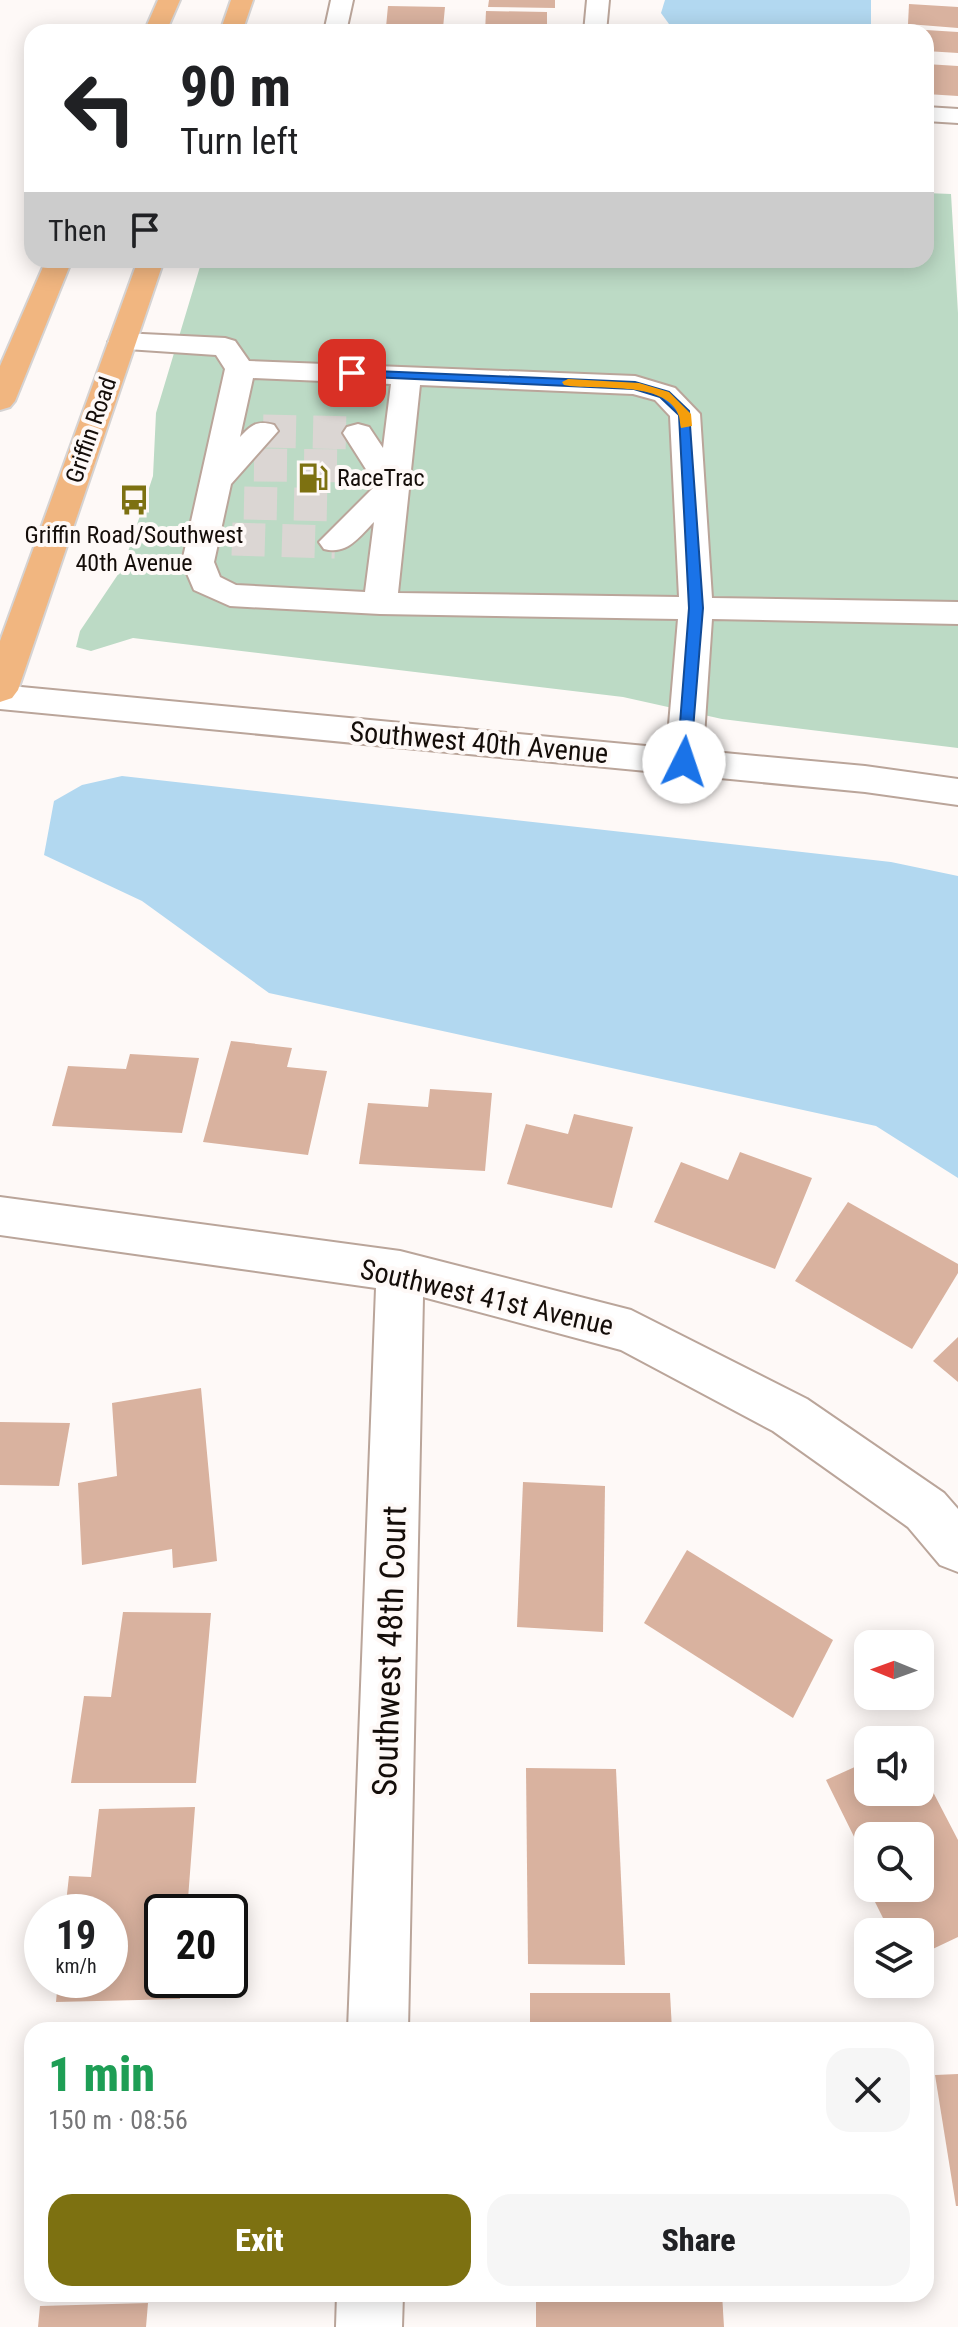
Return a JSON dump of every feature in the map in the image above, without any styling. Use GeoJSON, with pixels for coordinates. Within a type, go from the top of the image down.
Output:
{"type":"FeatureCollection","features":[{"type":"Feature","properties":{"kind":"main road"},"geometry":{"type":"LineString","coordinates":[[158,24],[169,0]]}},
{"type":"Feature","properties":{"kind":"main road"},"geometry":{"type":"LineString","coordinates":[[234,24],[242,0]]}},
{"type":"Feature","properties":{"kind":"main road"},"geometry":{"type":"LineString","coordinates":[[0,401],[56,268]]}},
{"type":"Feature","properties":{"kind":"main road","name":"Griffin Road"},"geometry":{"type":"LineString","coordinates":[[0,690],[148,268]]}},
{"type":"Feature","properties":{"kind":"street"},"geometry":{"type":"LineString","coordinates":[[337,24],[342,0]]}},
{"type":"Feature","properties":{"kind":"street"},"geometry":{"type":"LineString","coordinates":[[596,24],[598,0]]}},
{"type":"Feature","properties":{"kind":"street"},"geometry":{"type":"LineString","coordinates":[[934,114],[958,116]]}},
{"type":"Feature","properties":{"kind":"street"},"geometry":{"type":"LineString","coordinates":[[122,342],[225,347],[240,369],[198,562],[206,583],[230,595],[380,603],[958,613]]}},
{"type":"Feature","properties":{"kind":"street"},"geometry":{"type":"LineString","coordinates":[[240,369],[635,385],[665,394],[685,414],[696,608],[684,762]]}},
{"type":"Feature","properties":{"kind":"street"},"geometry":{"type":"LineString","coordinates":[[380,603],[407,375]]}},
{"type":"Feature","properties":{"kind":"street"},"geometry":{"type":"LineString","coordinates":[[214,484],[263,431]]}},
{"type":"Feature","properties":{"kind":"street"},"geometry":{"type":"LineString","coordinates":[[358,433],[393,486]]}},
{"type":"Feature","properties":{"kind":"street"},"geometry":{"type":"LineString","coordinates":[[214,484],[254,465]]}},
{"type":"Feature","properties":{"kind":"street"},"geometry":{"type":"LineString","coordinates":[[349,466],[393,486]]}},
{"type":"Feature","properties":{"kind":"street"},"geometry":{"type":"LineString","coordinates":[[214,484],[244,503]]}},
{"type":"Feature","properties":{"kind":"street"},"geometry":{"type":"LineString","coordinates":[[214,484],[232,539]]}},
{"type":"Feature","properties":{"kind":"street"},"geometry":{"type":"LineString","coordinates":[[343,505],[393,486]]}},
{"type":"Feature","properties":{"kind":"street"},"geometry":{"type":"LineString","coordinates":[[335,542],[393,486]]}},
{"type":"Feature","properties":{"kind":"street","name":"Southwest 40th Avenue"},"geometry":{"type":"LineString","coordinates":[[0,697],[865,779],[958,792]]}},
{"type":"Feature","properties":{"kind":"street","name":"Southwest 41st Avenue"},"geometry":{"type":"LineString","coordinates":[[0,1216],[400,1271],[631,1331],[790,1415],[926,1510],[958,1547]]}},
{"type":"Feature","properties":{"kind":"street","name":"Southwest 48th Court"},"geometry":{"type":"LineString","coordinates":[[378,2022],[400,1271]]}},
{"type":"Feature","properties":{"kind":"street"},"geometry":{"type":"LineString","coordinates":[[369,2327],[370,2302]]}},
{"type":"Feature","properties":{"kind":"green space"},"geometry":{"type":"Polygon","coordinates":[[[934,193],[951,194],[958,313],[958,748],[722,719],[623,697],[133,638],[91,651],[76,647],[80,631],[123,567],[153,476],[156,413],[200,268],[934,268],[934,193]]]}},
{"type":"Feature","properties":{"kind":"water"},"geometry":{"type":"Polygon","coordinates":[[[665,0],[871,0],[871,24],[669,24],[661,13],[665,0]]]}},
{"type":"Feature","properties":{"kind":"water"},"geometry":{"type":"Polygon","coordinates":[[[122,776],[891,862],[958,876],[958,1178],[876,1126],[269,993],[142,901],[44,855],[54,801],[82,785],[122,776]]]}},
{"type":"Feature","properties":{"kind":"building"},"geometry":{"type":"Polygon","coordinates":[[[489,0],[555,0],[555,8],[488,7],[489,0]]]}},
{"type":"Feature","properties":{"kind":"building"},"geometry":{"type":"Polygon","coordinates":[[[909,4],[958,7],[958,28],[908,24],[909,4]]]}},
{"type":"Feature","properties":{"kind":"building"},"geometry":{"type":"Polygon","coordinates":[[[388,6],[445,7],[443,24],[386,24],[388,6]]]}},
{"type":"Feature","properties":{"kind":"building"},"geometry":{"type":"Polygon","coordinates":[[[486,11],[547,12],[547,24],[485,24],[486,11]]]}},
{"type":"Feature","properties":{"kind":"building"},"geometry":{"type":"Polygon","coordinates":[[[934,30],[958,32],[958,53],[934,52],[934,30]]]}},
{"type":"Feature","properties":{"kind":"building"},"geometry":{"type":"Polygon","coordinates":[[[934,64],[958,66],[958,96],[934,94],[934,64]]]}},
{"type":"Feature","properties":{"kind":"building"},"geometry":{"type":"Polygon","coordinates":[[[231,1041],[292,1048],[287,1067],[327,1071],[308,1155],[203,1142],[231,1041]]]}},
{"type":"Feature","properties":{"kind":"building"},"geometry":{"type":"Polygon","coordinates":[[[130,1054],[199,1058],[182,1133],[52,1126],[68,1066],[126,1069],[130,1054]]]}},
{"type":"Feature","properties":{"kind":"building"},"geometry":{"type":"Polygon","coordinates":[[[430,1089],[492,1093],[485,1171],[359,1164],[368,1103],[428,1107],[430,1089]]]}},
{"type":"Feature","properties":{"kind":"building"},"geometry":{"type":"Polygon","coordinates":[[[574,1114],[633,1127],[612,1208],[507,1184],[526,1124],[568,1134],[574,1114]]]}},
{"type":"Feature","properties":{"kind":"building"},"geometry":{"type":"Polygon","coordinates":[[[740,1152],[812,1178],[775,1269],[654,1222],[681,1162],[728,1180],[740,1152]]]}},
{"type":"Feature","properties":{"kind":"building"},"geometry":{"type":"Polygon","coordinates":[[[848,1202],[958,1264],[958,1273],[912,1349],[795,1281],[848,1202]]]}},
{"type":"Feature","properties":{"kind":"building"},"geometry":{"type":"Polygon","coordinates":[[[958,1337],[958,1382],[933,1361],[958,1337]]]}},
{"type":"Feature","properties":{"kind":"building"},"geometry":{"type":"Polygon","coordinates":[[[201,1388],[217,1561],[173,1568],[172,1549],[82,1565],[78,1483],[117,1476],[112,1403],[201,1388]]]}},
{"type":"Feature","properties":{"kind":"building"},"geometry":{"type":"Polygon","coordinates":[[[0,1422],[70,1423],[59,1486],[0,1485],[0,1422]]]}},
{"type":"Feature","properties":{"kind":"building"},"geometry":{"type":"Polygon","coordinates":[[[523,1482],[605,1486],[603,1632],[517,1627],[523,1482]]]}},
{"type":"Feature","properties":{"kind":"building"},"geometry":{"type":"Polygon","coordinates":[[[687,1550],[833,1640],[793,1718],[644,1623],[687,1550]]]}},
{"type":"Feature","properties":{"kind":"building"},"geometry":{"type":"Polygon","coordinates":[[[123,1612],[211,1613],[196,1783],[71,1783],[84,1696],[111,1697],[123,1612]]]}},
{"type":"Feature","properties":{"kind":"building"},"geometry":{"type":"Polygon","coordinates":[[[854,1767],[854,1806],[934,1806],[934,1794],[958,1840],[958,1937],[934,1948],[934,1918],[883,1918],[875,1902],[934,1902],[934,1822],[854,1822],[854,1837],[826,1780],[854,1767]]]}},
{"type":"Feature","properties":{"kind":"building"},"geometry":{"type":"Polygon","coordinates":[[[526,1768],[616,1769],[625,1965],[528,1964],[526,1768]]]}},
{"type":"Feature","properties":{"kind":"building"},"geometry":{"type":"Polygon","coordinates":[[[195,1807],[188,1894],[144,1894],[144,1998],[180,1999],[56,2002],[56,1998],[128,1998],[128,1894],[67,1894],[69,1876],[91,1877],[99,1809],[195,1807]]]}},
{"type":"Feature","properties":{"kind":"building"},"geometry":{"type":"Polygon","coordinates":[[[530,1993],[670,1993],[672,2022],[530,2022],[530,1993]]]}},
{"type":"Feature","properties":{"kind":"building"},"geometry":{"type":"Polygon","coordinates":[[[958,2074],[958,2206],[956,2206],[935,2075],[958,2074]]]}},
{"type":"Feature","properties":{"kind":"building"},"geometry":{"type":"Polygon","coordinates":[[[536,2302],[722,2302],[724,2327],[536,2327],[536,2302]]]}},
{"type":"Feature","properties":{"kind":"building"},"geometry":{"type":"Polygon","coordinates":[[[148,2303],[146,2327],[38,2327],[40,2306],[148,2303]]]}},
{"type":"Feature","properties":{"kind":"tunnel"},"geometry":{"type":"LineString","coordinates":[[263,431],[358,433]]}},
{"type":"Feature","properties":{"kind":"tunnel"},"geometry":{"type":"LineString","coordinates":[[254,465],[349,466]]}},
{"type":"Feature","properties":{"kind":"tunnel"},"geometry":{"type":"LineString","coordinates":[[244,503],[343,505]]}},
{"type":"Feature","properties":{"kind":"tunnel"},"geometry":{"type":"LineString","coordinates":[[232,539],[335,542]]}},
{"type":"Feature","properties":{"kind":"slow traffic"},"geometry":{"type":"LineString","coordinates":[[568,382],[635,385],[665,394],[685,414],[686,426]]}},
{"type":"Feature","properties":{"kind":"place","name":"RaceTrac"},"geometry":{"type":"Point","coordinates":[313,478]}},
{"type":"Feature","properties":{"kind":"place","name":"Griffin Road/Southwest 40th Avenue"},"geometry":{"type":"Point","coordinates":[134,500]}},
{"type":"Feature","properties":{"kind":"route"},"geometry":{"type":"LineString","coordinates":[[352,373],[635,385],[665,394],[685,414],[696,608],[684,762]]}}]}
